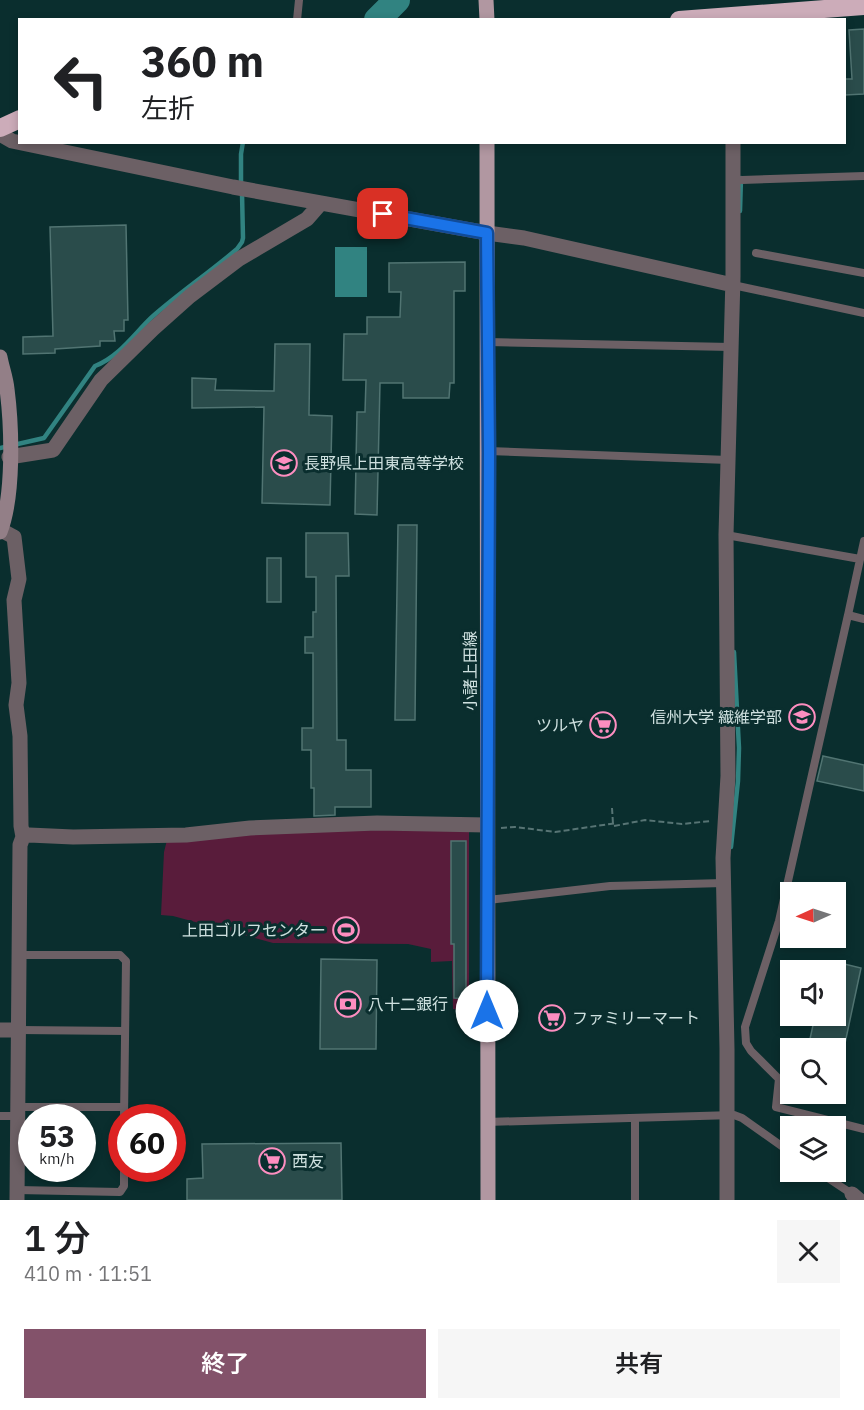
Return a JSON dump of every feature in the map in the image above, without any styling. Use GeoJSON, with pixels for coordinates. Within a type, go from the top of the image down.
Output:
{"type":"FeatureCollection","features":[{"type":"Feature","properties":{"kind":"highway"},"geometry":{"type":"LineString","coordinates":[[705,18],[864,6]]}},
{"type":"Feature","properties":{"kind":"highway"},"geometry":{"type":"LineString","coordinates":[[0,128],[18,120]]}},
{"type":"Feature","properties":{"kind":"main road"},"geometry":{"type":"LineString","coordinates":[[486,0],[487,18]]}},
{"type":"Feature","properties":{"kind":"main road","name":"小諸上田線"},"geometry":{"type":"LineString","coordinates":[[487,144],[488,1200]]}},
{"type":"Feature","properties":{"kind":"street"},"geometry":{"type":"LineString","coordinates":[[0,135],[18,142]]}},
{"type":"Feature","properties":{"kind":"street"},"geometry":{"type":"LineString","coordinates":[[27,144],[241,188],[524,238],[737,286]]}},
{"type":"Feature","properties":{"kind":"street"},"geometry":{"type":"LineString","coordinates":[[727,1200],[731,1115],[723,883],[728,776],[730,536],[728,460],[731,347],[737,286],[738,180],[734,144]]}},
{"type":"Feature","properties":{"kind":"street"},"geometry":{"type":"LineString","coordinates":[[9,450],[53,450],[101,380],[153,329],[190,296],[239,259],[307,219],[321,203]]}},
{"type":"Feature","properties":{"kind":"street"},"geometry":{"type":"LineString","coordinates":[[0,357],[7,386],[9,450],[7,510],[0,531],[14,537],[19,579],[14,600],[19,682],[16,705],[20,730],[23,837],[20,845],[18,1104]]}},
{"type":"Feature","properties":{"kind":"street"},"geometry":{"type":"LineString","coordinates":[[23,837],[29,835],[73,837],[186,834],[250,828],[376,823],[487,827]]}},
{"type":"Feature","properties":{"kind":"street"},"geometry":{"type":"LineString","coordinates":[[0,1030],[19,1030]]}},
{"type":"Feature","properties":{"kind":"street"},"geometry":{"type":"LineString","coordinates":[[17,1195],[18,1112]]}},
{"type":"Feature","properties":{"kind":"lane"},"geometry":{"type":"LineString","coordinates":[[297,18],[299,0]]}},
{"type":"Feature","properties":{"kind":"lane"},"geometry":{"type":"LineString","coordinates":[[738,180],[864,176]]}},
{"type":"Feature","properties":{"kind":"lane"},"geometry":{"type":"LineString","coordinates":[[756,253],[864,273]]}},
{"type":"Feature","properties":{"kind":"lane"},"geometry":{"type":"LineString","coordinates":[[737,286],[864,313]]}},
{"type":"Feature","properties":{"kind":"lane"},"geometry":{"type":"LineString","coordinates":[[488,342],[731,347]]}},
{"type":"Feature","properties":{"kind":"lane"},"geometry":{"type":"LineString","coordinates":[[489,452],[728,460]]}},
{"type":"Feature","properties":{"kind":"lane"},"geometry":{"type":"LineString","coordinates":[[730,536],[860,559]]}},
{"type":"Feature","properties":{"kind":"lane"},"geometry":{"type":"LineString","coordinates":[[864,541],[779,921],[745,1027],[746,1042],[750,1051],[779,1079],[776,1107],[864,1129]]}},
{"type":"Feature","properties":{"kind":"lane"},"geometry":{"type":"LineString","coordinates":[[848,615],[864,619]]}},
{"type":"Feature","properties":{"kind":"lane"},"geometry":{"type":"LineString","coordinates":[[488,900],[603,886],[723,883]]}},
{"type":"Feature","properties":{"kind":"lane"},"geometry":{"type":"LineString","coordinates":[[19,955],[120,955],[126,961],[124,1104]]}},
{"type":"Feature","properties":{"kind":"lane"},"geometry":{"type":"LineString","coordinates":[[19,1030],[125,1031]]}},
{"type":"Feature","properties":{"kind":"lane"},"geometry":{"type":"LineString","coordinates":[[0,1116],[18,1112]]}},
{"type":"Feature","properties":{"kind":"lane"},"geometry":{"type":"LineString","coordinates":[[487,1122],[731,1115],[780,1146]]}},
{"type":"Feature","properties":{"kind":"lane"},"geometry":{"type":"LineString","coordinates":[[634,1119],[635,1200]]}},
{"type":"Feature","properties":{"kind":"lane"},"geometry":{"type":"LineString","coordinates":[[17,1195],[120,1192],[124,1182]]}},
{"type":"Feature","properties":{"kind":"lane"},"geometry":{"type":"LineString","coordinates":[[833,1182],[855,1197]]}},
{"type":"Feature","properties":{"kind":"path"},"geometry":{"type":"LineString","coordinates":[[612,808],[613,825]]}},
{"type":"Feature","properties":{"kind":"path"},"geometry":{"type":"LineString","coordinates":[[487,827],[515,827],[555,832],[645,820],[682,824],[725,820]]}},
{"type":"Feature","properties":{"kind":"path"},"geometry":{"type":"LineString","coordinates":[[613,825],[617,823]]}},
{"type":"Feature","properties":{"kind":"shaded area","name":"上田ゴルフセンター"},"geometry":{"type":"Polygon","coordinates":[[[469,829],[469,1010],[453,1009],[452,961],[431,962],[431,949],[408,944],[273,943],[173,916],[161,915],[164,852],[167,840],[291,831],[469,829]]]}},
{"type":"Feature","properties":{"kind":"water"},"geometry":{"type":"Polygon","coordinates":[[[335,247],[367,247],[367,297],[335,297],[335,247]]]}},
{"type":"Feature","properties":{"kind":"building"},"geometry":{"type":"Polygon","coordinates":[[[864,29],[864,94],[846,95],[846,79],[852,79],[849,30],[864,29]]]}},
{"type":"Feature","properties":{"kind":"building"},"geometry":{"type":"Polygon","coordinates":[[[126,225],[128,320],[124,320],[124,331],[114,331],[115,341],[100,341],[100,346],[55,349],[55,353],[23,354],[23,337],[53,336],[50,227],[126,225]]]}},
{"type":"Feature","properties":{"kind":"building"},"geometry":{"type":"Polygon","coordinates":[[[465,262],[465,291],[454,291],[454,383],[450,383],[449,398],[403,398],[403,383],[380,383],[377,515],[355,514],[357,412],[365,412],[366,380],[343,380],[344,334],[367,334],[367,317],[400,317],[401,292],[389,292],[389,263],[465,262]]]}},
{"type":"Feature","properties":{"kind":"building"},"geometry":{"type":"Polygon","coordinates":[[[275,344],[310,344],[309,415],[332,416],[330,505],[262,503],[264,407],[192,408],[192,378],[216,379],[215,390],[274,391],[275,344]]]}},
{"type":"Feature","properties":{"kind":"building"},"geometry":{"type":"Polygon","coordinates":[[[398,525],[417,525],[415,720],[395,720],[398,525]]]}},
{"type":"Feature","properties":{"kind":"building"},"geometry":{"type":"Polygon","coordinates":[[[306,533],[348,533],[349,576],[336,576],[337,740],[346,740],[346,770],[371,770],[371,807],[335,807],[335,815],[314,816],[311,750],[302,750],[302,728],[313,728],[313,653],[305,653],[305,637],[313,637],[313,612],[316,612],[316,577],[306,577],[306,533]]]}},
{"type":"Feature","properties":{"kind":"building"},"geometry":{"type":"Polygon","coordinates":[[[267,558],[281,558],[281,602],[267,602],[267,558]]]}},
{"type":"Feature","properties":{"kind":"building"},"geometry":{"type":"Polygon","coordinates":[[[823,756],[864,765],[864,791],[817,781],[823,756]]]}},
{"type":"Feature","properties":{"kind":"building"},"geometry":{"type":"Polygon","coordinates":[[[451,841],[466,841],[466,999],[454,998],[454,944],[451,944],[451,841]]]}},
{"type":"Feature","properties":{"kind":"building","name":"八十二銀行"},"geometry":{"type":"Polygon","coordinates":[[[321,959],[377,960],[376,1049],[320,1049],[321,959]]]}},
{"type":"Feature","properties":{"kind":"building"},"geometry":{"type":"Polygon","coordinates":[[[846,964],[861,968],[846,1039],[810,1038],[813,1026],[846,1026],[846,964]]]}},
{"type":"Feature","properties":{"kind":"building","name":"西友"},"geometry":{"type":"Polygon","coordinates":[[[341,1143],[342,1200],[187,1200],[187,1179],[203,1178],[202,1144],[341,1143]]]}},
{"type":"Feature","properties":{"kind":"waterway"},"geometry":{"type":"LineString","coordinates":[[379,18],[397,0]]}},
{"type":"Feature","properties":{"kind":"waterway"},"geometry":{"type":"LineString","coordinates":[[241,184],[243,144]]}},
{"type":"Feature","properties":{"kind":"waterway"},"geometry":{"type":"LineString","coordinates":[[740,211],[741,178]]}},
{"type":"Feature","properties":{"kind":"waterway"},"geometry":{"type":"LineString","coordinates":[[0,448],[44,438],[95,366],[112,357],[152,317],[237,249],[243,238],[242,193]]}},
{"type":"Feature","properties":{"kind":"waterway"},"geometry":{"type":"LineString","coordinates":[[731,847],[739,748],[734,652]]}},
{"type":"Feature","properties":{"kind":"place","name":"長野県上田東高等学校"},"geometry":{"type":"Point","coordinates":[284,463]}},
{"type":"Feature","properties":{"kind":"place","name":"信州大学 繊維学部"},"geometry":{"type":"Point","coordinates":[802,717]}},
{"type":"Feature","properties":{"kind":"place","name":"ツルヤ"},"geometry":{"type":"Point","coordinates":[603,725]}},
{"type":"Feature","properties":{"kind":"place","name":"上田ゴルフセンター"},"geometry":{"type":"Point","coordinates":[346,930]}},
{"type":"Feature","properties":{"kind":"place","name":"八十二銀行"},"geometry":{"type":"Point","coordinates":[348,1004]}},
{"type":"Feature","properties":{"kind":"place","name":"ファミリーマート"},"geometry":{"type":"Point","coordinates":[552,1018]}},
{"type":"Feature","properties":{"kind":"place","name":"西友"},"geometry":{"type":"Point","coordinates":[272,1161]}},
{"type":"Feature","properties":{"kind":"route"},"geometry":{"type":"LineString","coordinates":[[383,214],[487,233],[489,452],[487,1011]]}}]}
